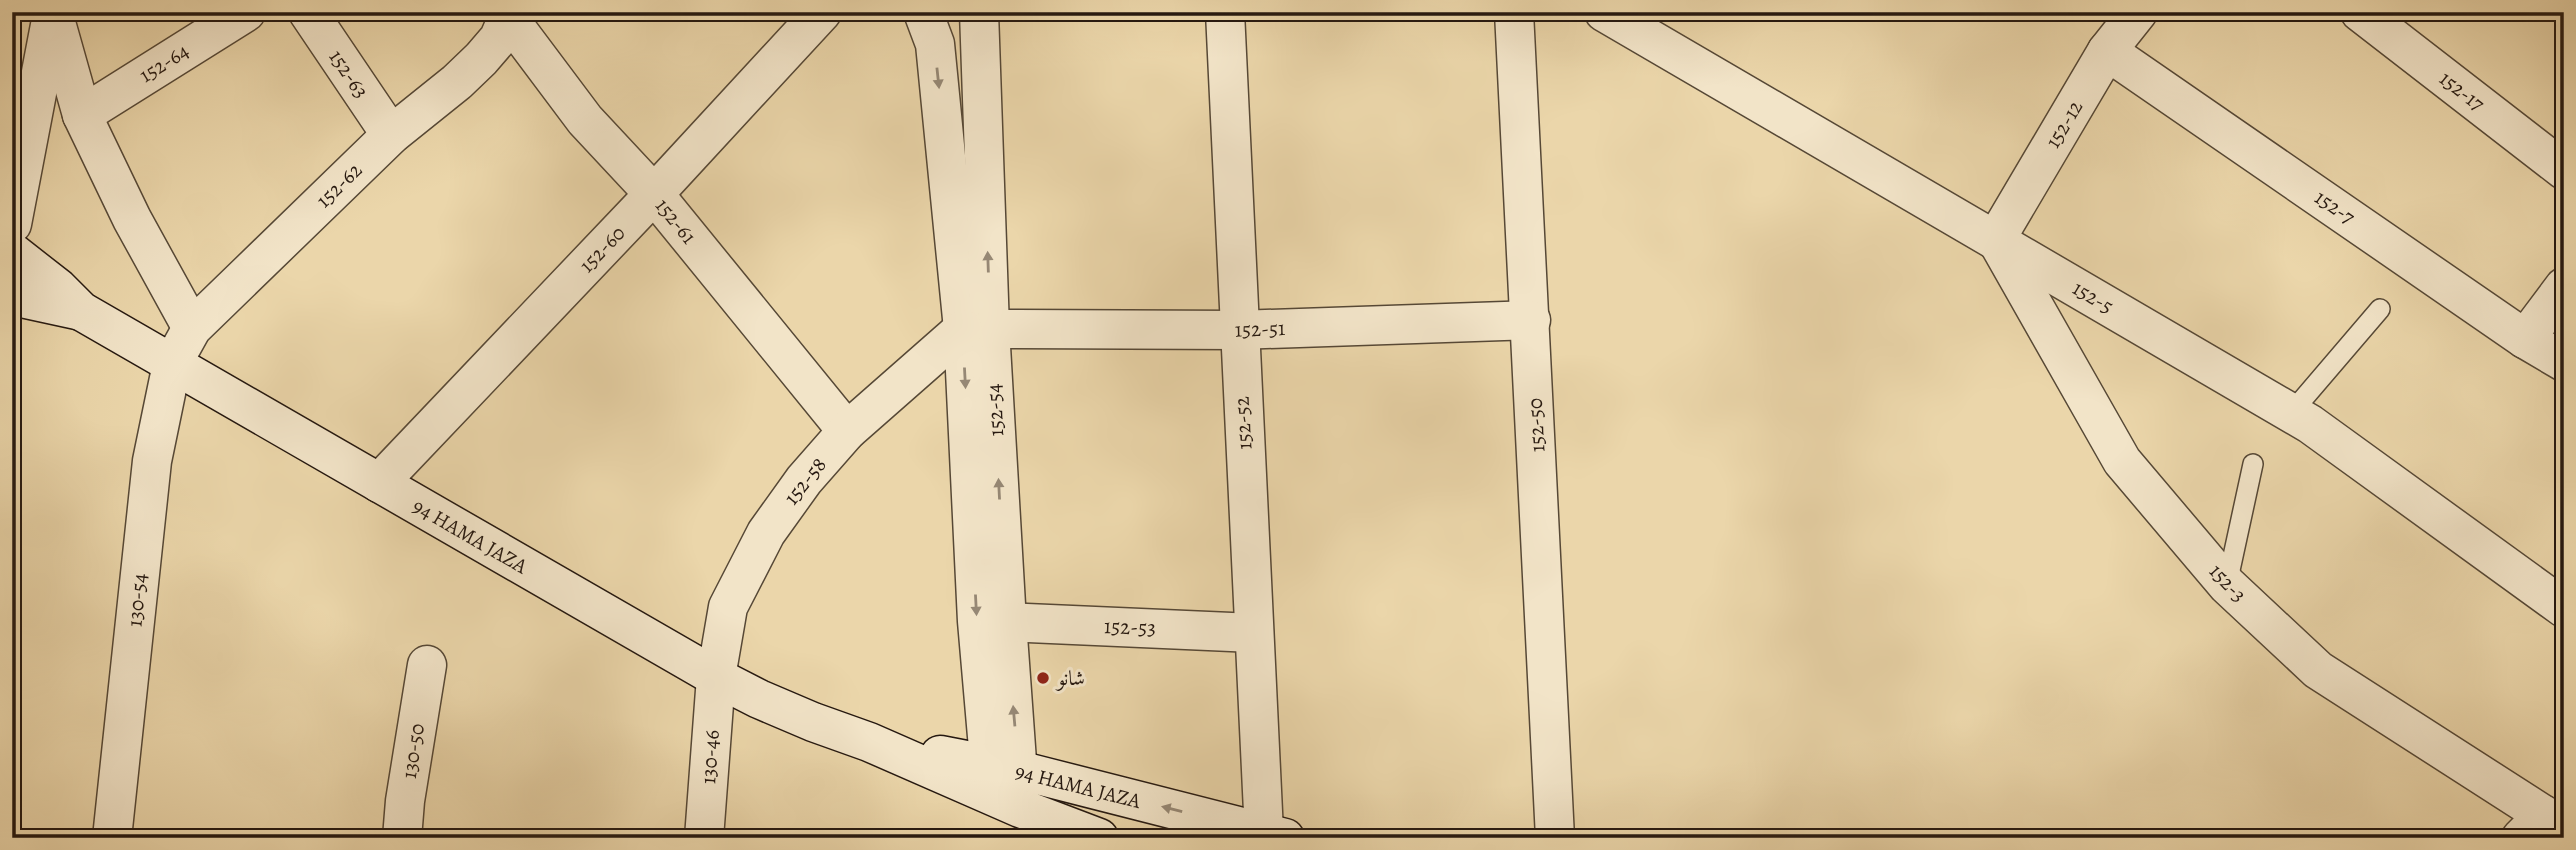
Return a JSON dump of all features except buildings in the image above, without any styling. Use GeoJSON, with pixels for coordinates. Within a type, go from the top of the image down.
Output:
{"type":"FeatureCollection","features":[{"type":"Feature","properties":{"kind":"street"},"geometry":{"type":"LineString","coordinates":[[53,12],[82,115],[132,219],[192,328]]}},
{"type":"Feature","properties":{"kind":"street"},"geometry":{"type":"LineString","coordinates":[[12,224],[53,12]]}},
{"type":"Feature","properties":{"kind":"street","name":"152-64"},"geometry":{"type":"LineString","coordinates":[[82,115],[246,12]]}},
{"type":"Feature","properties":{"kind":"street","name":"152-63"},"geometry":{"type":"LineString","coordinates":[[308,12],[391,135]]}},
{"type":"Feature","properties":{"kind":"street","name":"152-60"},"geometry":{"type":"LineString","coordinates":[[379,483],[654,194],[822,12]]}},
{"type":"Feature","properties":{"kind":"street","name":"152-54"},"geometry":{"type":"LineString","coordinates":[[923,12],[935,44],[977,329],[1007,622],[1005,784]]}},
{"type":"Feature","properties":{"kind":"street","name":"152-54"},"geometry":{"type":"LineString","coordinates":[[979,12],[977,621],[1005,784]]}},
{"type":"Feature","properties":{"kind":"street","name":"152-52"},"geometry":{"type":"LineString","coordinates":[[1225,12],[1254,632],[1275,835]]}},
{"type":"Feature","properties":{"kind":"street","name":"152-50"},"geometry":{"type":"LineString","coordinates":[[1514,12],[1555,838]]}},
{"type":"Feature","properties":{"kind":"street","name":"152-5"},"geometry":{"type":"LineString","coordinates":[[1604,12],[1996,239],[2321,432],[2564,608]]}},
{"type":"Feature","properties":{"kind":"street","name":"152-12"},"geometry":{"type":"LineString","coordinates":[[1996,239],[2107,51],[2138,12]]}},
{"type":"Feature","properties":{"kind":"street","name":"152-17"},"geometry":{"type":"LineString","coordinates":[[2360,12],[2564,170]]}},
{"type":"Feature","properties":{"kind":"street","name":"152-62"},"geometry":{"type":"LineString","coordinates":[[172,365],[192,328],[391,135],[481,60],[499,38],[507,14]]}},
{"type":"Feature","properties":{"kind":"street","name":"152-61"},"geometry":{"type":"LineString","coordinates":[[507,14],[585,120],[654,194],[847,431]]}},
{"type":"Feature","properties":{"kind":"street","name":"152-7"},"geometry":{"type":"LineString","coordinates":[[2107,51],[2525,339],[2564,362]]}},
{"type":"Feature","properties":{"kind":"street","name":"152-3"},"geometry":{"type":"LineString","coordinates":[[1996,239],[2122,461],[2227,585],[2318,670],[2543,827]]}},
{"type":"Feature","properties":{"kind":"street","name":"94 HAMA JAZA"},"geometry":{"type":"LineString","coordinates":[[12,252],[58,288],[81,311],[172,365],[716,677],[802,718],[869,742],[1005,784],[1275,835]]}},
{"type":"Feature","properties":{"kind":"street"},"geometry":{"type":"LineString","coordinates":[[2525,339],[2564,288]]}},
{"type":"Feature","properties":{"kind":"street","name":"94 HAMA JAZA"},"geometry":{"type":"LineString","coordinates":[[12,296],[81,311]]}},
{"type":"Feature","properties":{"kind":"street","name":"152-51"},"geometry":{"type":"LineString","coordinates":[[977,329],[1238,330],[1531,320]]}},
{"type":"Feature","properties":{"kind":"street","name":"152-58"},"geometry":{"type":"LineString","coordinates":[[716,677],[728,607],[766,533],[804,480],[847,431],[977,329]]}},
{"type":"Feature","properties":{"kind":"street","name":"130-54"},"geometry":{"type":"LineString","coordinates":[[112,838],[152,461],[172,365]]}},
{"type":"Feature","properties":{"kind":"street","name":"152-53"},"geometry":{"type":"LineString","coordinates":[[1007,622],[1254,632]]}},
{"type":"Feature","properties":{"kind":"street","name":"130-50"},"geometry":{"type":"LineString","coordinates":[[402,838],[405,801],[427,664]]}},
{"type":"Feature","properties":{"kind":"street","name":"130-46"},"geometry":{"type":"LineString","coordinates":[[704,838],[716,677]]}},
{"type":"Feature","properties":{"kind":"street","name":"94 HAMA JAZA"},"geometry":{"type":"LineString","coordinates":[[1005,784],[1099,838]]}},
{"type":"Feature","properties":{"kind":"lane"},"geometry":{"type":"LineString","coordinates":[[2291,414],[2380,309]]}},
{"type":"Feature","properties":{"kind":"lane"},"geometry":{"type":"LineString","coordinates":[[2227,585],[2253,464]]}},
{"type":"Feature","properties":{"kind":"place","name":"شانو"},"geometry":{"type":"Point","coordinates":[1043,678]}}]}
